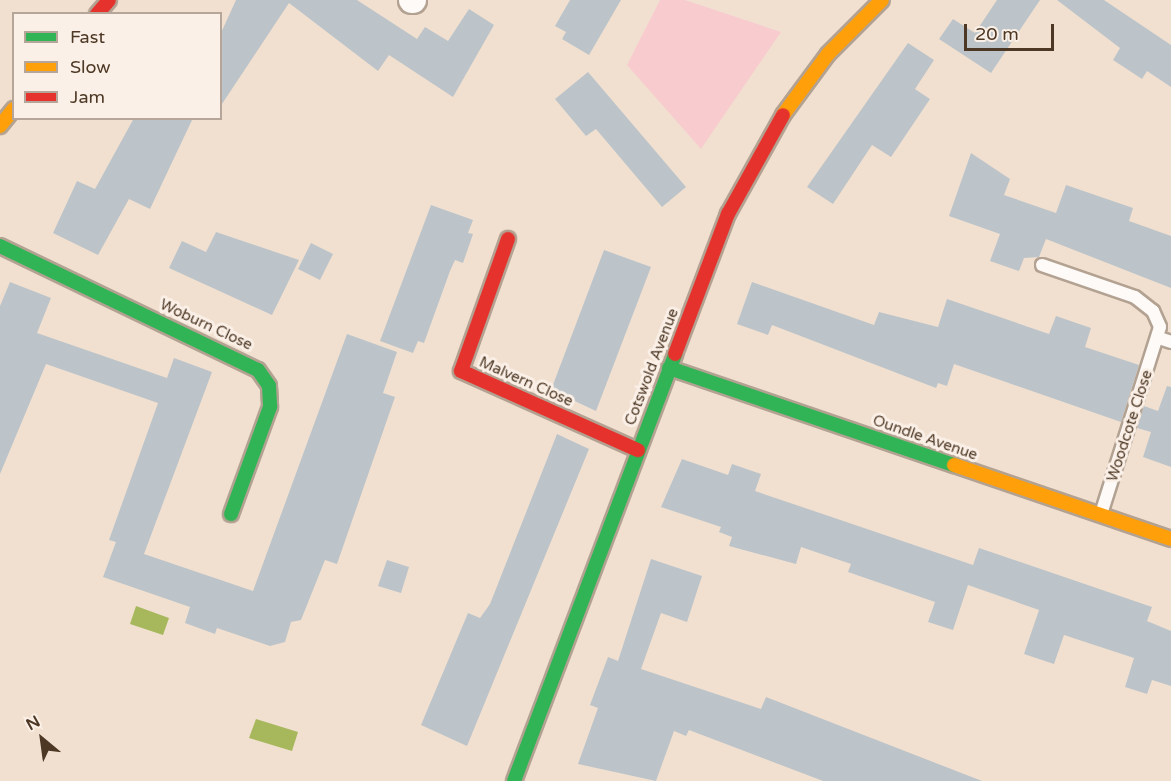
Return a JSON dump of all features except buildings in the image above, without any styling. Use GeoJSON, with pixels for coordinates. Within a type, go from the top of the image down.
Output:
{"type":"FeatureCollection","features":[{"type":"Feature","properties":{"kind":"street"},"geometry":{"type":"LineString","coordinates":[[99,12],[109,0]]}},
{"type":"Feature","properties":{"kind":"street","name":"Cotswold Avenue"},"geometry":{"type":"LineString","coordinates":[[514,781],[669,368],[748,172],[828,54],[882,0]]}},
{"type":"Feature","properties":{"kind":"street"},"geometry":{"type":"LineString","coordinates":[[0,126],[12,111]]}},
{"type":"Feature","properties":{"kind":"street","name":"Malvern Close"},"geometry":{"type":"LineString","coordinates":[[508,240],[461,371],[639,450]]}},
{"type":"Feature","properties":{"kind":"street","name":"Woburn Close"},"geometry":{"type":"LineString","coordinates":[[0,246],[258,370],[268,386],[270,407],[231,514]]}},
{"type":"Feature","properties":{"kind":"street","name":"Oundle Avenue"},"geometry":{"type":"LineString","coordinates":[[669,368],[1171,539]]}},
{"type":"Feature","properties":{"kind":"lane","name":"Woodcote Close"},"geometry":{"type":"LineString","coordinates":[[1042,265],[1135,297],[1158,319],[1165,340],[1101,515]]}},
{"type":"Feature","properties":{"kind":"shaded area"},"geometry":{"type":"Polygon","coordinates":[[[660,0],[685,0],[781,32],[701,149],[627,65],[660,0]]]}},
{"type":"Feature","properties":{"kind":"shaded area"},"geometry":{"type":"Polygon","coordinates":[[[136,606],[169,618],[163,635],[130,624],[136,606]]]}},
{"type":"Feature","properties":{"kind":"shaded area"},"geometry":{"type":"Polygon","coordinates":[[[256,719],[298,732],[292,751],[249,738],[256,719]]]}},
{"type":"Feature","properties":{"kind":"traffic: fast"},"geometry":{"type":"LineString","coordinates":[[0,246],[258,370],[269,386],[270,407],[231,514]]}},
{"type":"Feature","properties":{"kind":"traffic: fast"},"geometry":{"type":"LineString","coordinates":[[514,781],[675,354]]}},
{"type":"Feature","properties":{"kind":"traffic: fast"},"geometry":{"type":"LineString","coordinates":[[669,368],[954,465]]}},
{"type":"Feature","properties":{"kind":"traffic: slow"},"geometry":{"type":"LineString","coordinates":[[783,115],[828,54],[882,0]]}},
{"type":"Feature","properties":{"kind":"traffic: slow"},"geometry":{"type":"LineString","coordinates":[[0,126],[12,111]]}},
{"type":"Feature","properties":{"kind":"traffic: slow"},"geometry":{"type":"LineString","coordinates":[[954,465],[1171,539]]}},
{"type":"Feature","properties":{"kind":"traffic: jam"},"geometry":{"type":"LineString","coordinates":[[99,12],[109,0]]}},
{"type":"Feature","properties":{"kind":"traffic: jam"},"geometry":{"type":"LineString","coordinates":[[675,354],[728,214],[783,115]]}},
{"type":"Feature","properties":{"kind":"traffic: jam"},"geometry":{"type":"LineString","coordinates":[[508,239],[461,371],[638,450]]}}]}
